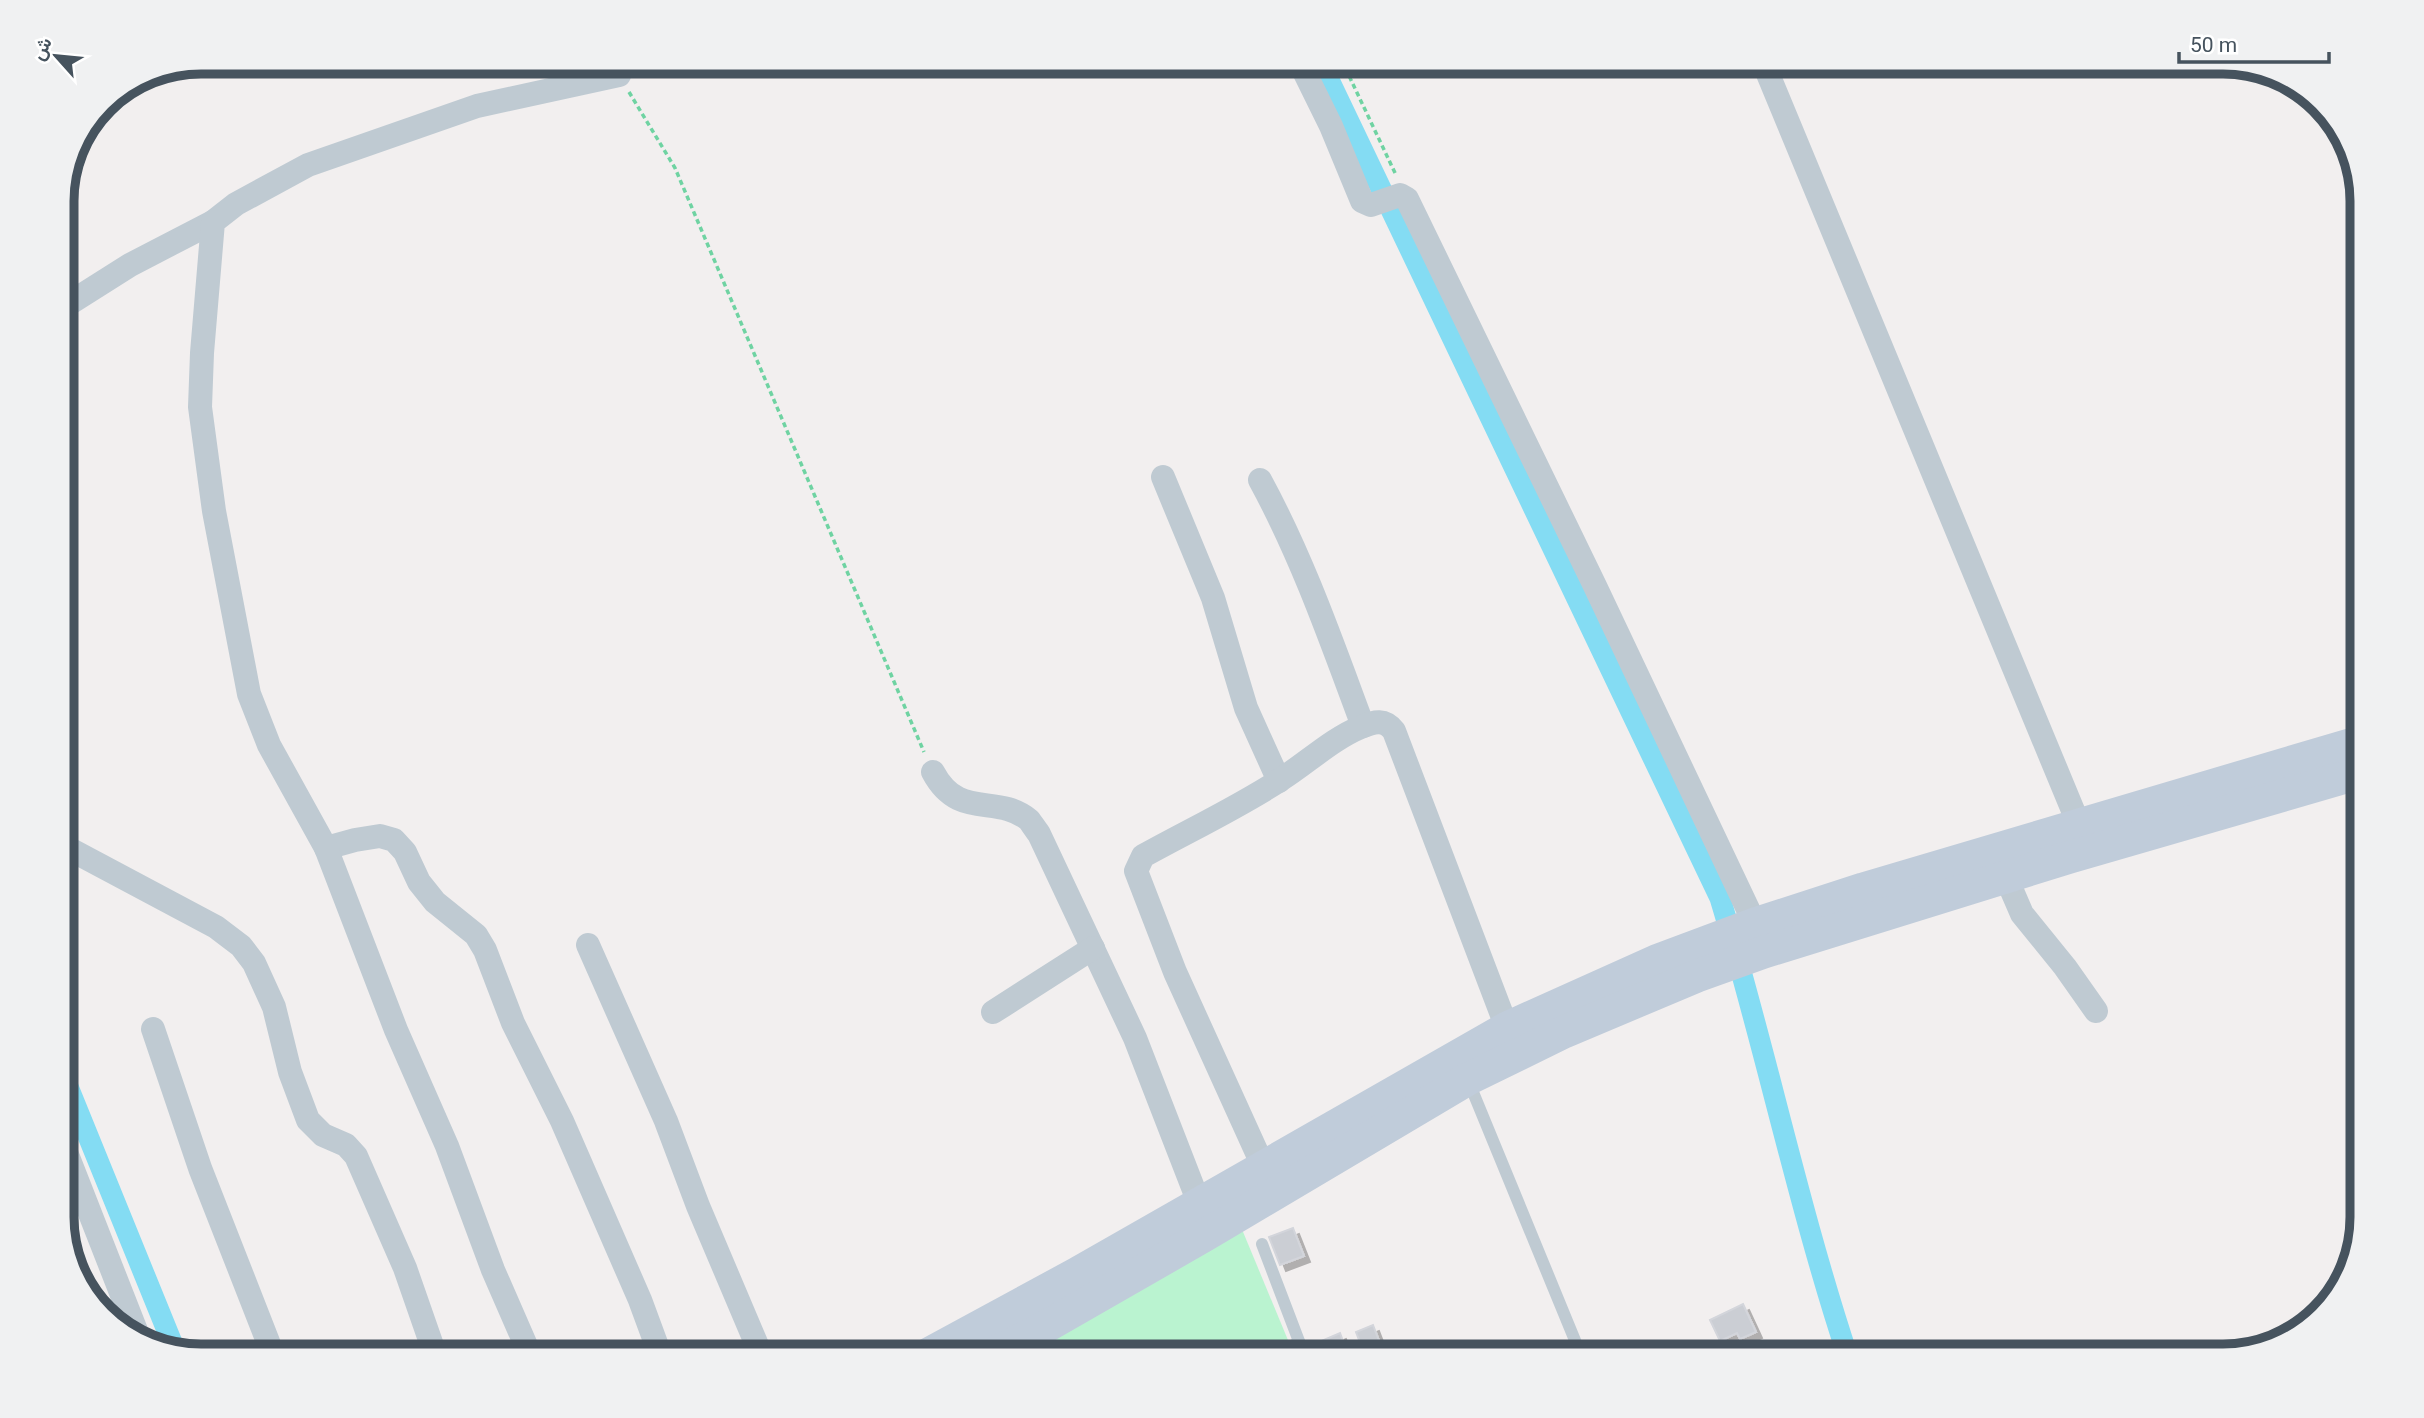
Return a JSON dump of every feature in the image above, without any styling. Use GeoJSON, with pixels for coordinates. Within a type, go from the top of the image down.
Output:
{"type":"FeatureCollection","features":[{"type":"Feature","properties":{"kind":"street"},"geometry":{"type":"LineString","coordinates":[[74,300],[130,265],[213,222],[236,204],[308,165],[477,106],[592,74]]}},
{"type":"Feature","properties":{"kind":"street"},"geometry":{"type":"LineString","coordinates":[[1305,74],[1362,201],[1366,204],[1393,200],[1595,586],[1755,924]]}},
{"type":"Feature","properties":{"kind":"street"},"geometry":{"type":"LineString","coordinates":[[1768,74],[2079,825]]}},
{"type":"Feature","properties":{"kind":"street"},"geometry":{"type":"LineString","coordinates":[[213,222],[200,407],[214,511],[249,694],[269,746],[326,848],[396,1030],[447,1146],[493,1270],[524,1344]]}},
{"type":"Feature","properties":{"kind":"street"},"geometry":{"type":"LineString","coordinates":[[1163,477],[1213,598],[1246,708],[1279,781]]}},
{"type":"Feature","properties":{"kind":"street"},"geometry":{"type":"LineString","coordinates":[[1260,480],[1280,516],[1314,594],[1363,726]]}},
{"type":"Feature","properties":{"kind":"street"},"geometry":{"type":"LineString","coordinates":[[1264,1166],[1175,972],[1136,871],[1143,856],[1279,781],[1346,734],[1381,721],[1394,731],[1507,1028]]}},
{"type":"Feature","properties":{"kind":"street"},"geometry":{"type":"LineString","coordinates":[[1012,1344],[1195,1240],[1463,1067],[1507,1028],[1657,961],[1755,924],[1863,889],[2350,745]]}},
{"type":"Feature","properties":{"kind":"street"},"geometry":{"type":"LineString","coordinates":[[933,772],[947,793],[953,797],[963,802],[1012,811],[1028,820],[1039,834],[1135,1038],[1199,1202]]}},
{"type":"Feature","properties":{"kind":"street"},"geometry":{"type":"LineString","coordinates":[[947,1344],[1076,1274],[1264,1166],[1463,1067],[1564,1032],[1698,976],[1764,952],[2006,877],[2350,776]]}},
{"type":"Feature","properties":{"kind":"street"},"geometry":{"type":"LineString","coordinates":[[326,848],[380,836],[394,840],[405,852],[419,882],[435,902],[476,935],[485,950],[513,1023],[562,1121],[640,1300],[656,1344]]}},
{"type":"Feature","properties":{"kind":"street"},"geometry":{"type":"LineString","coordinates":[[74,851],[216,928],[241,946],[254,963],[274,1007],[290,1073],[308,1120],[323,1135],[346,1145],[356,1156],[405,1268],[431,1344]]}},
{"type":"Feature","properties":{"kind":"street"},"geometry":{"type":"LineString","coordinates":[[2006,877],[2022,914],[2096,1011]]}},
{"type":"Feature","properties":{"kind":"street"},"geometry":{"type":"LineString","coordinates":[[588,945],[666,1121],[698,1206],[756,1344]]}},
{"type":"Feature","properties":{"kind":"street"},"geometry":{"type":"LineString","coordinates":[[993,1012],[1093,948]]}},
{"type":"Feature","properties":{"kind":"street"},"geometry":{"type":"LineString","coordinates":[[153,1029],[200,1168],[269,1344]]}},
{"type":"Feature","properties":{"kind":"street"},"geometry":{"type":"LineString","coordinates":[[74,1173],[134,1325]]}},
{"type":"Feature","properties":{"kind":"lane"},"geometry":{"type":"LineString","coordinates":[[1463,1067],[1575,1344]]}},
{"type":"Feature","properties":{"kind":"lane"},"geometry":{"type":"LineString","coordinates":[[1262,1244],[1299,1342],[1295,1344]]}},
{"type":"Feature","properties":{"kind":"path"},"geometry":{"type":"LineString","coordinates":[[618,74],[675,168],[933,772]]}},
{"type":"Feature","properties":{"kind":"path"},"geometry":{"type":"LineString","coordinates":[[1347,74],[1393,200]]}},
{"type":"Feature","properties":{"kind":"green space"},"geometry":{"type":"Polygon","coordinates":[[[1241,1227],[1290,1344],[1041,1344],[1241,1227]]]}},
{"type":"Feature","properties":{"kind":"building"},"geometry":{"type":"Polygon","coordinates":[[[1293,1228],[1304,1256],[1280,1265],[1269,1237],[1293,1228]]]}},
{"type":"Feature","properties":{"kind":"building"},"geometry":{"type":"Polygon","coordinates":[[[1743,1304],[1756,1332],[1740,1339],[1737,1333],[1720,1341],[1710,1320],[1743,1304]]]}},
{"type":"Feature","properties":{"kind":"building"},"geometry":{"type":"Polygon","coordinates":[[[1373,1325],[1380,1344],[1361,1344],[1356,1332],[1373,1325]]]}},
{"type":"Feature","properties":{"kind":"building"},"geometry":{"type":"Polygon","coordinates":[[[1340,1333],[1344,1344],[1320,1344],[1319,1342],[1340,1333]]]}},
{"type":"Feature","properties":{"kind":"waterway"},"geometry":{"type":"LineString","coordinates":[[1326,74],[1720,898],[1813,1243],[1844,1344]]}},
{"type":"Feature","properties":{"kind":"waterway"},"geometry":{"type":"LineString","coordinates":[[74,1102],[171,1341]]}}]}
